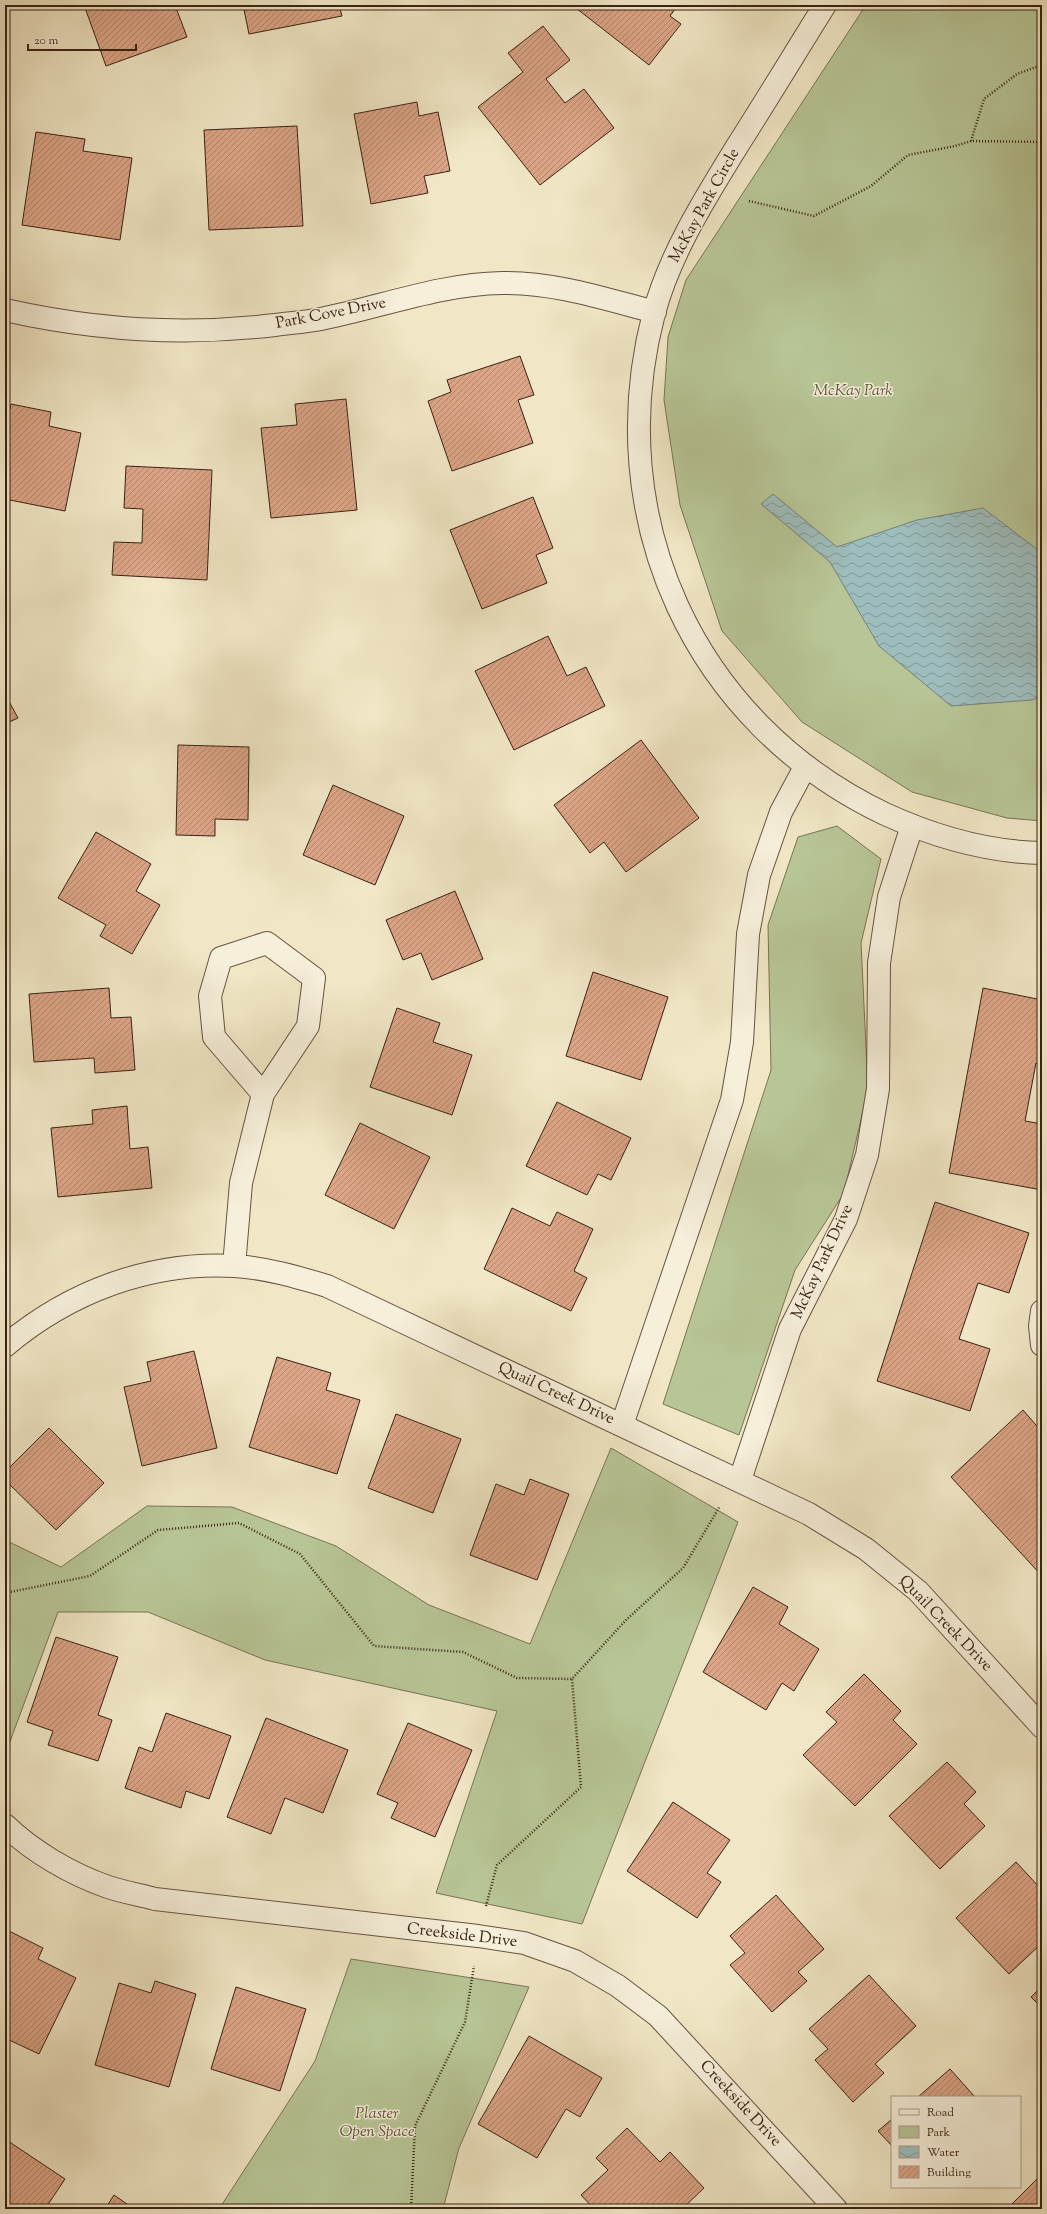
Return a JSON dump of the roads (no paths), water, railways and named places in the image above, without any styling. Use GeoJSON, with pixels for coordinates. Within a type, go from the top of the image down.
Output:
{"type":"FeatureCollection","features":[{"type":"Feature","properties":{"kind":"street","name":"McKay Park Circle"},"geometry":{"type":"LineString","coordinates":[[825,5],[702,204],[675,256],[655,312],[642,369],[638,429],[642,488],[657,554],[682,617],[712,669],[748,715],[805,766],[851,798],[912,826],[970,844],[1042,853]]}},
{"type":"Feature","properties":{"kind":"street","name":"Park Cove Drive"},"geometry":{"type":"LineString","coordinates":[[5,310],[56,321],[147,331],[227,330],[319,319],[453,288],[503,283],[564,288],[655,312]]}},
{"type":"Feature","properties":{"kind":"street"},"geometry":{"type":"LineString","coordinates":[[622,1425],[732,1100],[742,1042],[748,934],[759,876],[781,812],[805,766]]}},
{"type":"Feature","properties":{"kind":"street","name":"McKay Park Drive"},"geometry":{"type":"LineString","coordinates":[[740,1480],[790,1329],[846,1219],[867,1155],[878,1089],[879,963],[889,896],[912,826]]}},
{"type":"Feature","properties":{"kind":"street"},"geometry":{"type":"LineString","coordinates":[[234,1266],[241,1183],[263,1094],[308,1026],[314,978],[267,943],[222,958],[210,996],[214,1037],[263,1094]]}},
{"type":"Feature","properties":{"kind":"street","name":"Quail Creek Drive"},"geometry":{"type":"LineString","coordinates":[[5,1346],[31,1324],[73,1300],[126,1278],[176,1268],[234,1266],[279,1272],[327,1286],[740,1480],[809,1514],[866,1549],[918,1591],[1042,1727]]}},
{"type":"Feature","properties":{"kind":"street"},"geometry":{"type":"LineString","coordinates":[[1042,1311],[1040,1326],[1042,1345]]}},
{"type":"Feature","properties":{"kind":"street","name":"Creekside Drive"},"geometry":{"type":"LineString","coordinates":[[5,1825],[15,1835],[56,1863],[107,1886],[155,1899],[478,1936],[524,1943],[575,1962],[618,1986],[658,2016],[836,2209]]}},
{"type":"Feature","properties":{"kind":"water"},"geometry":{"type":"Polygon","coordinates":[[[773,494],[837,547],[917,520],[983,508],[1042,553],[1042,696],[1032,700],[951,706],[879,646],[830,562],[761,504],[773,494]]]}},
{"type":"Feature","properties":{"kind":"park label","name":"McKay Park"},"geometry":{"type":"Point","coordinates":[853,391]}},
{"type":"Feature","properties":{"kind":"park label","name":"Plaster Open Space"},"geometry":{"type":"Point","coordinates":[377,2123]}}]}
